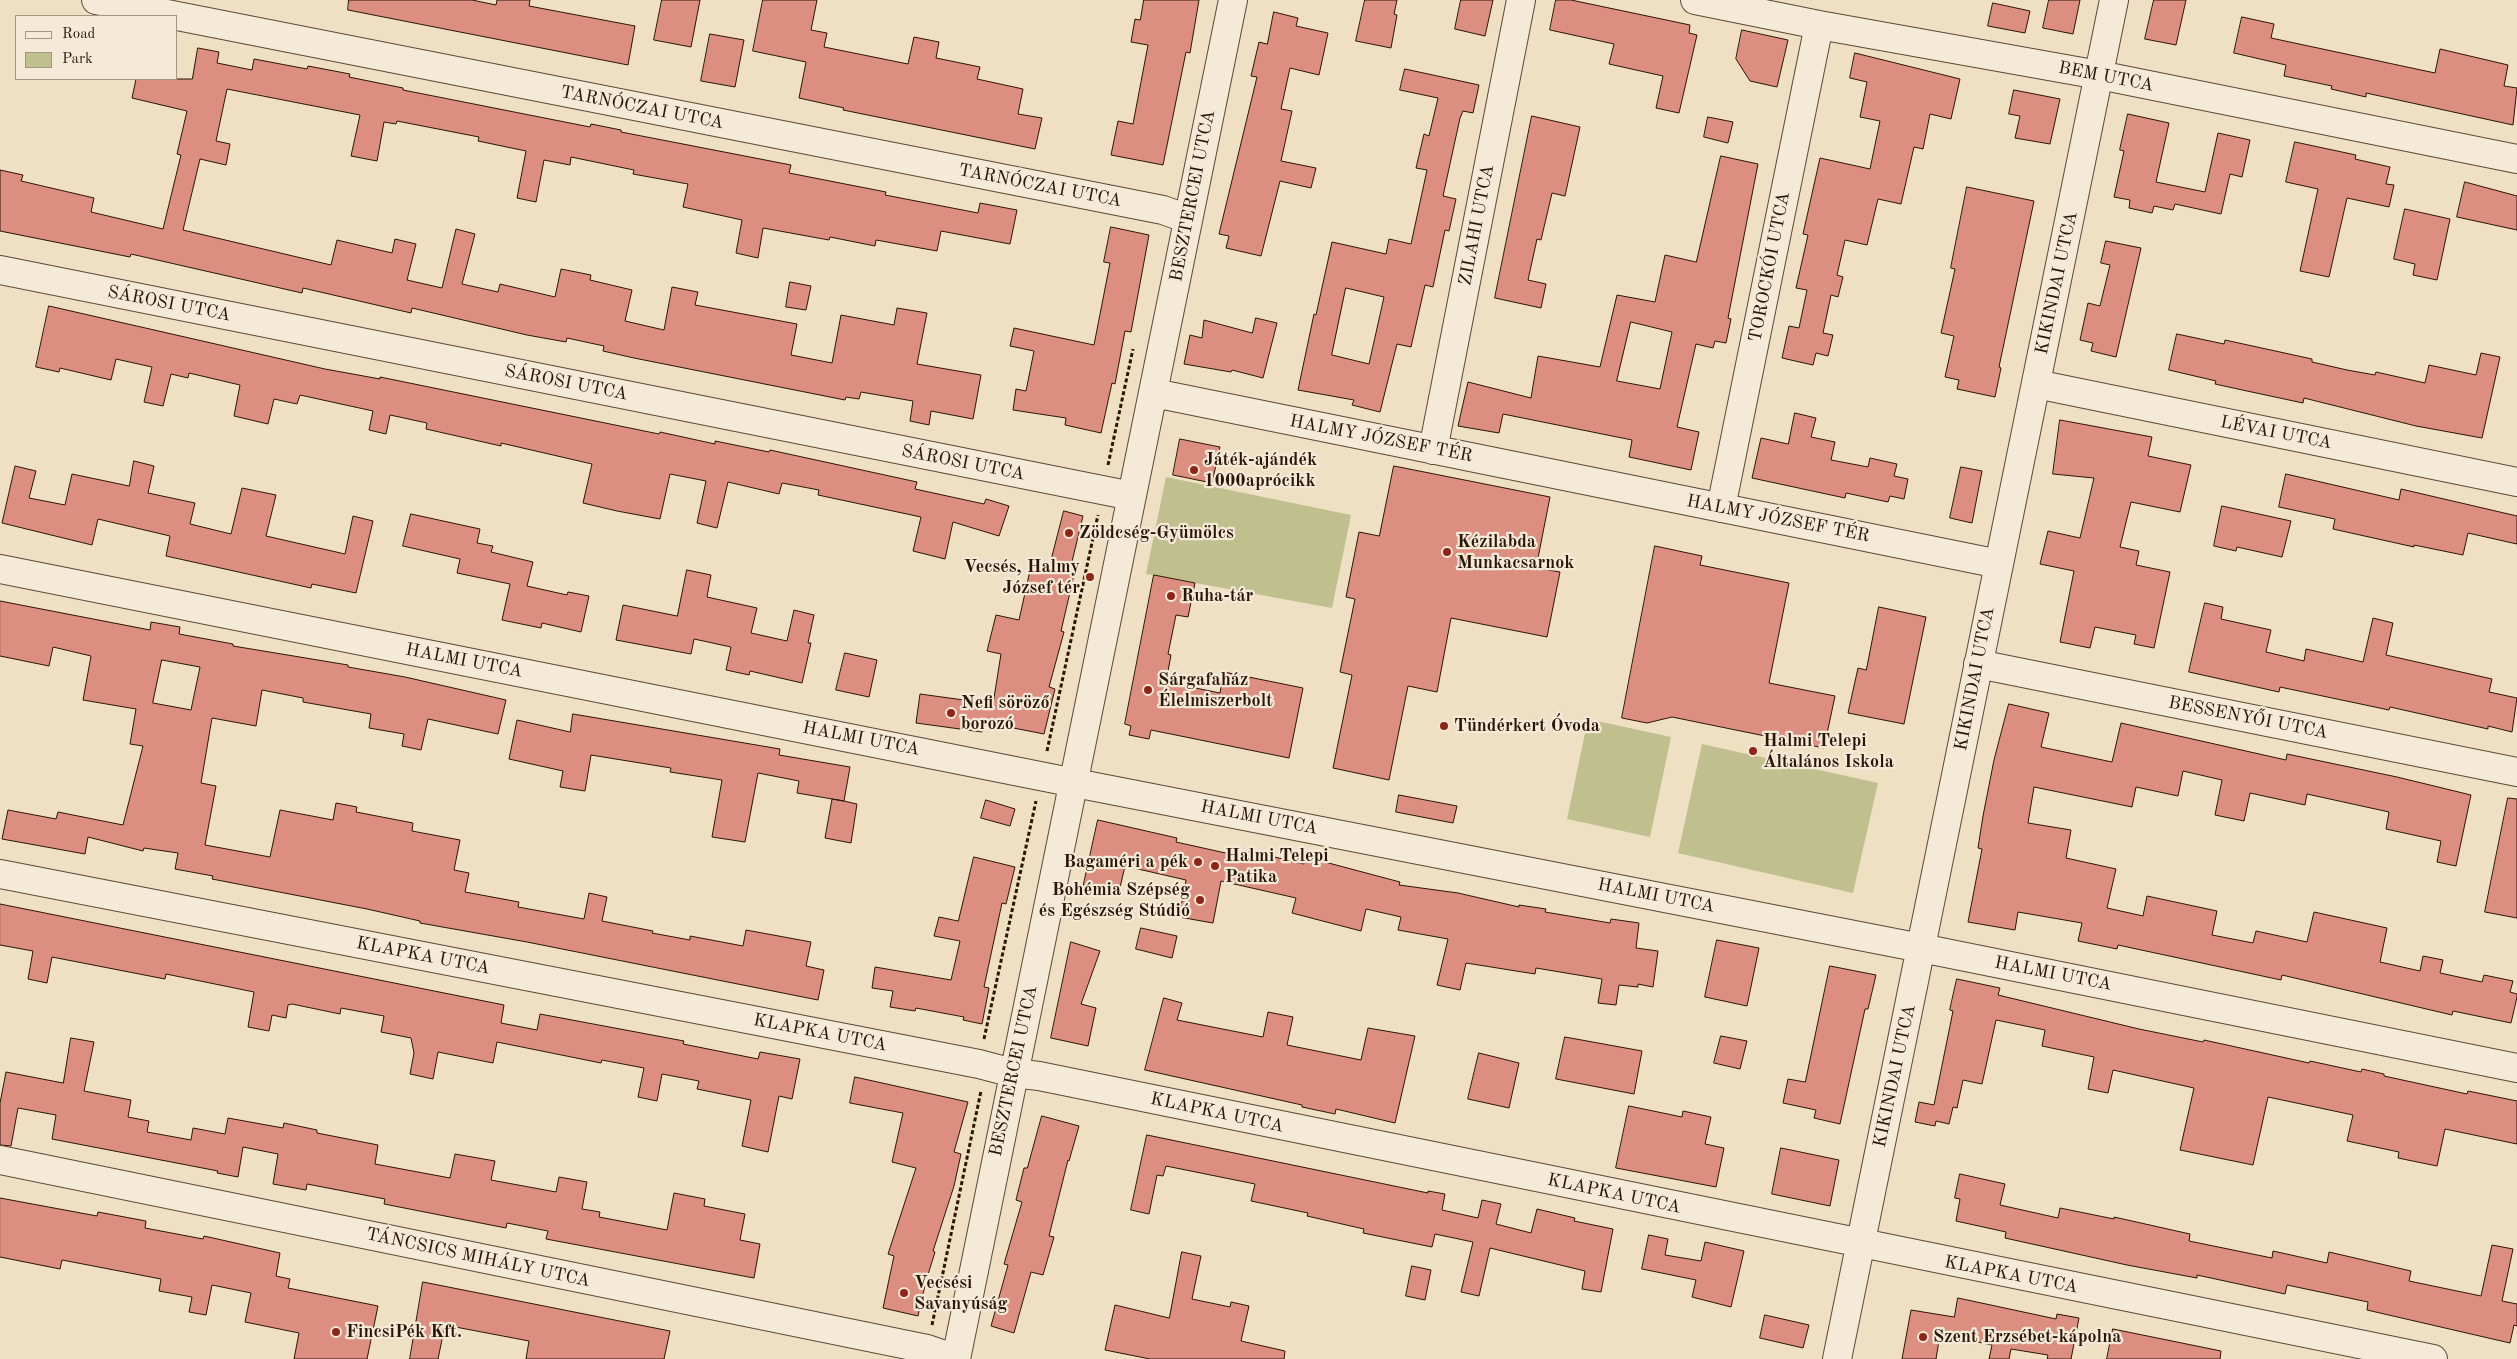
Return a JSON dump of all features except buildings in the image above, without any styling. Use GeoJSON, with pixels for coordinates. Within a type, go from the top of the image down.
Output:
{"type":"FeatureCollection","features":[{"type":"Feature","properties":{"kind":"street","name":"TARNÓCZAI UTCA"},"geometry":{"type":"LineString","coordinates":[[96,0],[172,15]]}},
{"type":"Feature","properties":{"kind":"street","name":"BESZTERCEI UTCA"},"geometry":{"type":"LineString","coordinates":[[1154,392],[1233,0]]}},
{"type":"Feature","properties":{"kind":"street","name":"ZILAHI UTCA"},"geometry":{"type":"LineString","coordinates":[[1433,450],[1522,0]]}},
{"type":"Feature","properties":{"kind":"street","name":"BEM UTCA"},"geometry":{"type":"LineString","coordinates":[[1695,0],[1819,25],[2099,75],[2517,159]]}},
{"type":"Feature","properties":{"kind":"street","name":"KIKINDAI UTCA"},"geometry":{"type":"LineString","coordinates":[[1837,1359],[2114,0]]}},
{"type":"Feature","properties":{"kind":"street","name":"TARNÓCZAI UTCA"},"geometry":{"type":"LineString","coordinates":[[178,16],[1164,210],[1188,219]]}},
{"type":"Feature","properties":{"kind":"street","name":"TOROCKÓI UTCA"},"geometry":{"type":"LineString","coordinates":[[1721,508],[1819,25]]}},
{"type":"Feature","properties":{"kind":"street","name":"SÁROSI UTCA"},"geometry":{"type":"LineString","coordinates":[[0,270],[1132,496]]}},
{"type":"Feature","properties":{"kind":"street","name":"LÉVAI UTCA"},"geometry":{"type":"LineString","coordinates":[[2036,384],[2517,482]]}},
{"type":"Feature","properties":{"kind":"street","name":"HALMY JÓZSEF TÉR"},"geometry":{"type":"LineString","coordinates":[[1154,392],[1999,564]]}},
{"type":"Feature","properties":{"kind":"street"},"geometry":{"type":"LineString","coordinates":[[1075,783],[1154,392]]}},
{"type":"Feature","properties":{"kind":"street","name":"HALMI UTCA"},"geometry":{"type":"LineString","coordinates":[[0,569],[1075,783],[1921,948],[2517,1068]]}},
{"type":"Feature","properties":{"kind":"street","name":"BESSENYŐI UTCA"},"geometry":{"type":"LineString","coordinates":[[1978,664],[2517,772]]}},
{"type":"Feature","properties":{"kind":"street","name":"BESZTERCEI UTCA"},"geometry":{"type":"LineString","coordinates":[[956,1359],[1013,1073],[1075,783]]}},
{"type":"Feature","properties":{"kind":"street","name":"KLAPKA UTCA"},"geometry":{"type":"LineString","coordinates":[[0,874],[983,1065],[1013,1073],[1039,1076],[2433,1359]]}},
{"type":"Feature","properties":{"kind":"street","name":"TÁNCSICS MIHÁLY UTCA"},"geometry":{"type":"LineString","coordinates":[[0,1160],[927,1349],[956,1359]]}},
{"type":"Feature","properties":{"kind":"path"},"geometry":{"type":"LineString","coordinates":[[927,1349],[1042,775],[1103,491]]}},
{"type":"Feature","properties":{"kind":"green space"},"geometry":{"type":"Polygon","coordinates":[[[1166,477],[1351,515],[1332,608],[1146,574],[1166,477]]]}},
{"type":"Feature","properties":{"kind":"green space"},"geometry":{"type":"Polygon","coordinates":[[[1588,719],[1671,737],[1650,837],[1567,819],[1588,719]]]}},
{"type":"Feature","properties":{"kind":"green space"},"geometry":{"type":"Polygon","coordinates":[[[1702,744],[1878,783],[1853,893],[1678,853],[1702,744]]]}},
{"type":"Feature","properties":{"kind":"place","name":"Játék-ajándék 1000aprócikk"},"geometry":{"type":"Point","coordinates":[1194,470]}},
{"type":"Feature","properties":{"kind":"place","name":"Zöldcség-Gyümölcs"},"geometry":{"type":"Point","coordinates":[1069,533]}},
{"type":"Feature","properties":{"kind":"place","name":"Kézilabda Munkacsarnok"},"geometry":{"type":"Point","coordinates":[1447,552]}},
{"type":"Feature","properties":{"kind":"place","name":"Vecsés, Halmy József tér"},"geometry":{"type":"Point","coordinates":[1090,577]}},
{"type":"Feature","properties":{"kind":"place","name":"Ruha-tár"},"geometry":{"type":"Point","coordinates":[1171,596]}},
{"type":"Feature","properties":{"kind":"place","name":"Sárgafaház Élelmiszerbolt"},"geometry":{"type":"Point","coordinates":[1148,690]}},
{"type":"Feature","properties":{"kind":"place","name":"Nefi söröző borozó"},"geometry":{"type":"Point","coordinates":[951,713]}},
{"type":"Feature","properties":{"kind":"place","name":"Tündérkert Óvoda"},"geometry":{"type":"Point","coordinates":[1444,726]}},
{"type":"Feature","properties":{"kind":"place","name":"Halmi Telepi Általános Iskola"},"geometry":{"type":"Point","coordinates":[1753,751]}},
{"type":"Feature","properties":{"kind":"place","name":"Bagaméri a pék"},"geometry":{"type":"Point","coordinates":[1198,862]}},
{"type":"Feature","properties":{"kind":"place","name":"Halmi Telepi Patika"},"geometry":{"type":"Point","coordinates":[1215,866]}},
{"type":"Feature","properties":{"kind":"place","name":"Bohémia Szépség és Egészség Stúdió"},"geometry":{"type":"Point","coordinates":[1200,900]}},
{"type":"Feature","properties":{"kind":"place","name":"Vecsési Savanyúság"},"geometry":{"type":"Point","coordinates":[904,1293]}},
{"type":"Feature","properties":{"kind":"place","name":"FincsiPék Kft."},"geometry":{"type":"Point","coordinates":[336,1332]}},
{"type":"Feature","properties":{"kind":"place","name":"Szent Erzsébet-kápolna"},"geometry":{"type":"Point","coordinates":[1923,1337]}}]}
